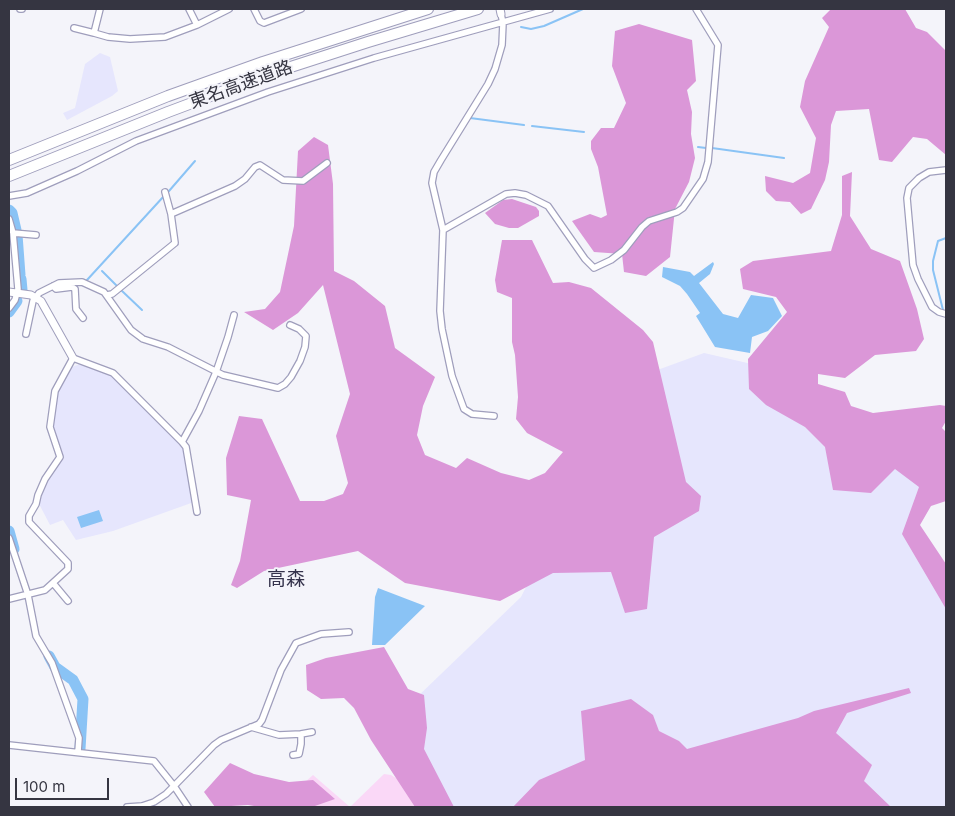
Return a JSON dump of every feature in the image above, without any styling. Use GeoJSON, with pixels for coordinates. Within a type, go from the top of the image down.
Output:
{"type":"FeatureCollection","features":[{"type":"Feature","properties":{"kind":"highway","name":"東名高速道路"},"geometry":{"type":"LineString","coordinates":[[9,160],[159,100],[263,62],[428,9]]}},
{"type":"Feature","properties":{"kind":"highway","name":"東名高速道路"},"geometry":{"type":"LineString","coordinates":[[9,176],[168,112],[269,74],[478,9]]}},
{"type":"Feature","properties":{"kind":"street"},"geometry":{"type":"LineString","coordinates":[[94,33],[100,9]]}},
{"type":"Feature","properties":{"kind":"street"},"geometry":{"type":"LineString","coordinates":[[189,9],[197,25]]}},
{"type":"Feature","properties":{"kind":"street"},"geometry":{"type":"LineString","coordinates":[[74,28],[116,38],[150,39],[165,37],[197,25],[230,9]]}},
{"type":"Feature","properties":{"kind":"street"},"geometry":{"type":"LineString","coordinates":[[254,9],[260,21],[264,23],[302,9]]}},
{"type":"Feature","properties":{"kind":"street"},"geometry":{"type":"LineString","coordinates":[[9,196],[27,193],[86,167],[136,141],[249,99],[374,58],[550,9]]}},
{"type":"Feature","properties":{"kind":"street"},"geometry":{"type":"LineString","coordinates":[[443,230],[506,194],[526,195],[548,206],[594,268],[611,260],[624,250],[648,221],[677,212],[683,208],[702,179],[708,162],[718,45],[696,9]]}},
{"type":"Feature","properties":{"kind":"street"},"geometry":{"type":"LineString","coordinates":[[494,416],[472,414],[464,409],[452,376],[440,311],[443,230],[432,189],[434,172],[488,84],[502,45],[503,22],[500,11]]}},
{"type":"Feature","properties":{"kind":"street"},"geometry":{"type":"LineString","coordinates":[[171,214],[235,186],[255,167],[260,165],[284,180],[303,181],[327,163]]}},
{"type":"Feature","properties":{"kind":"street"},"geometry":{"type":"LineString","coordinates":[[946,170],[929,172],[919,178],[909,188],[907,198],[913,264],[918,279],[932,307],[946,314]]}},
{"type":"Feature","properties":{"kind":"street"},"geometry":{"type":"LineString","coordinates":[[107,296],[134,277],[175,243],[171,214],[165,192]]}},
{"type":"Feature","properties":{"kind":"street"},"geometry":{"type":"LineString","coordinates":[[9,219],[13,233],[17,293],[15,300],[9,308]]}},
{"type":"Feature","properties":{"kind":"street"},"geometry":{"type":"LineString","coordinates":[[13,233],[36,235]]}},
{"type":"Feature","properties":{"kind":"street"},"geometry":{"type":"LineString","coordinates":[[26,334],[34,297],[64,282],[82,282],[101,290],[135,334],[143,339],[168,347],[216,372],[278,388],[285,384],[306,347],[306,336],[299,329],[290,325]]}},
{"type":"Feature","properties":{"kind":"street"},"geometry":{"type":"LineString","coordinates":[[53,286],[56,289],[66,286],[74,287],[76,309],[82,318]]}},
{"type":"Feature","properties":{"kind":"street"},"geometry":{"type":"LineString","coordinates":[[9,292],[34,297],[43,305],[73,358],[113,374],[182,442],[186,447],[197,512]]}},
{"type":"Feature","properties":{"kind":"street"},"geometry":{"type":"LineString","coordinates":[[182,442],[199,411],[216,372],[234,315]]}},
{"type":"Feature","properties":{"kind":"street"},"geometry":{"type":"LineString","coordinates":[[9,599],[28,596],[45,590],[66,571],[68,563],[29,522],[29,516],[36,504],[45,479],[60,457],[50,427],[55,391],[73,358]]}},
{"type":"Feature","properties":{"kind":"street"},"geometry":{"type":"LineString","coordinates":[[9,538],[28,596],[36,636],[52,663],[79,738],[78,752]]}},
{"type":"Feature","properties":{"kind":"street"},"geometry":{"type":"LineString","coordinates":[[53,583],[68,601]]}},
{"type":"Feature","properties":{"kind":"street"},"geometry":{"type":"LineString","coordinates":[[129,807],[142,806],[154,802],[166,794],[214,745],[221,740],[259,724],[281,670],[296,643],[321,634],[349,632]]}},
{"type":"Feature","properties":{"kind":"street"},"geometry":{"type":"LineString","coordinates":[[251,727],[279,735],[312,732]]}},
{"type":"Feature","properties":{"kind":"street"},"geometry":{"type":"LineString","coordinates":[[293,755],[299,754],[301,734]]}},
{"type":"Feature","properties":{"kind":"street"},"geometry":{"type":"LineString","coordinates":[[9,746],[154,761],[188,807]]}},
{"type":"Feature","properties":{"kind":"shaded area"},"geometry":{"type":"Polygon","coordinates":[[[831,9],[905,9],[916,28],[927,32],[946,51],[946,155],[927,139],[913,137],[892,162],[879,160],[869,109],[836,111],[831,125],[829,162],[825,180],[811,209],[801,214],[790,202],[776,201],[766,191],[765,176],[793,183],[810,173],[816,138],[800,107],[805,81],[829,27],[822,18],[831,9]]]}},
{"type":"Feature","properties":{"kind":"shaded area"},"geometry":{"type":"Polygon","coordinates":[[[639,24],[692,40],[696,81],[687,90],[692,112],[691,134],[695,158],[689,182],[675,209],[670,257],[646,276],[624,272],[622,254],[594,252],[572,221],[590,214],[601,218],[607,215],[598,167],[591,149],[591,141],[601,128],[614,128],[626,103],[612,66],[615,31],[639,24]]]}},
{"type":"Feature","properties":{"kind":"shaded area"},"geometry":{"type":"Polygon","coordinates":[[[100,53],[110,57],[118,91],[67,120],[63,113],[75,108],[85,64],[100,53]]]}},
{"type":"Feature","properties":{"kind":"shaded area"},"geometry":{"type":"Polygon","coordinates":[[[314,137],[328,145],[333,184],[334,271],[354,281],[385,306],[395,348],[435,377],[423,406],[417,435],[425,455],[456,468],[467,458],[501,473],[529,480],[545,473],[563,452],[527,433],[516,419],[518,397],[515,355],[512,342],[512,298],[497,292],[495,280],[502,240],[532,240],[553,283],[569,282],[591,288],[643,330],[653,342],[686,482],[701,496],[699,511],[654,537],[647,609],[625,613],[611,572],[553,573],[500,601],[405,583],[358,551],[264,571],[237,588],[231,585],[240,561],[251,500],[227,495],[226,458],[239,416],[262,419],[300,501],[324,501],[343,494],[348,483],[336,436],[350,394],[323,285],[298,313],[273,330],[244,312],[265,309],[280,292],[294,226],[298,151],[314,137]]]}},
{"type":"Feature","properties":{"kind":"shaded area"},"geometry":{"type":"Polygon","coordinates":[[[852,172],[850,216],[871,249],[900,261],[917,309],[924,339],[916,351],[875,355],[845,378],[818,374],[818,384],[845,392],[851,406],[873,413],[940,405],[946,406],[946,421],[942,428],[946,432],[946,501],[931,506],[920,525],[946,564],[946,609],[902,534],[919,487],[895,469],[871,493],[833,490],[825,447],[805,427],[766,405],[749,389],[748,359],[787,312],[776,297],[743,289],[740,269],[753,261],[831,251],[842,215],[842,176],[852,172]]]}},
{"type":"Feature","properties":{"kind":"shaded area"},"geometry":{"type":"Polygon","coordinates":[[[512,199],[536,207],[539,211],[539,216],[518,228],[509,228],[495,224],[485,213],[503,200],[512,199]]]}},
{"type":"Feature","properties":{"kind":"shaded area"},"geometry":{"type":"Polygon","coordinates":[[[704,353],[769,368],[926,484],[908,528],[946,597],[946,807],[421,807],[414,700],[521,597],[630,380],[704,353]]]}},
{"type":"Feature","properties":{"kind":"shaded area"},"geometry":{"type":"Polygon","coordinates":[[[80,364],[111,375],[184,448],[194,502],[113,531],[76,540],[63,520],[50,525],[37,500],[48,477],[63,458],[52,427],[57,392],[72,367],[80,364]]]}},
{"type":"Feature","properties":{"kind":"shaded area"},"geometry":{"type":"Polygon","coordinates":[[[384,647],[408,689],[424,695],[427,728],[424,749],[454,807],[415,807],[371,740],[354,708],[344,698],[321,699],[307,690],[306,665],[326,658],[384,647]]]}},
{"type":"Feature","properties":{"kind":"shaded area"},"geometry":{"type":"Polygon","coordinates":[[[909,688],[911,693],[847,713],[836,733],[872,765],[864,781],[891,807],[513,807],[539,780],[585,760],[581,711],[631,699],[653,715],[659,731],[679,741],[687,749],[798,718],[814,711],[909,688]]]}},
{"type":"Feature","properties":{"kind":"shaded area"},"geometry":{"type":"Polygon","coordinates":[[[230,763],[254,774],[289,782],[313,780],[335,799],[312,807],[260,807],[248,805],[215,807],[204,792],[230,763]]]}},
{"type":"Feature","properties":{"kind":"shaded area"},"geometry":{"type":"Polygon","coordinates":[[[384,774],[391,775],[415,790],[417,807],[350,807],[384,774]]]}},
{"type":"Feature","properties":{"kind":"shaded area"},"geometry":{"type":"Polygon","coordinates":[[[313,775],[350,807],[283,807],[296,790],[313,775]]]}},
{"type":"Feature","properties":{"kind":"water"},"geometry":{"type":"Polygon","coordinates":[[[713,262],[710,274],[699,283],[723,314],[738,318],[751,295],[773,298],[782,316],[768,331],[752,337],[750,353],[715,347],[696,316],[700,313],[687,294],[680,286],[662,277],[663,267],[690,272],[694,276],[713,262]]]}},
{"type":"Feature","properties":{"kind":"water"},"geometry":{"type":"Polygon","coordinates":[[[99,510],[103,521],[81,528],[77,517],[99,510]]]}},
{"type":"Feature","properties":{"kind":"water"},"geometry":{"type":"Polygon","coordinates":[[[378,588],[425,606],[385,645],[372,645],[375,597],[378,588]]]}},
{"type":"Feature","properties":{"kind":"waterway"},"geometry":{"type":"LineString","coordinates":[[521,27],[531,29],[544,26],[583,9]]}},
{"type":"Feature","properties":{"kind":"waterway"},"geometry":{"type":"LineString","coordinates":[[470,118],[524,125]]}},
{"type":"Feature","properties":{"kind":"waterway"},"geometry":{"type":"LineString","coordinates":[[532,126],[584,132]]}},
{"type":"Feature","properties":{"kind":"waterway"},"geometry":{"type":"LineString","coordinates":[[698,147],[706,148]]}},
{"type":"Feature","properties":{"kind":"waterway"},"geometry":{"type":"LineString","coordinates":[[712,148],[784,158]]}},
{"type":"Feature","properties":{"kind":"waterway"},"geometry":{"type":"LineString","coordinates":[[169,191],[195,161]]}},
{"type":"Feature","properties":{"kind":"waterway"},"geometry":{"type":"LineString","coordinates":[[87,280],[164,196]]}},
{"type":"Feature","properties":{"kind":"waterway"},"geometry":{"type":"LineString","coordinates":[[9,210],[12,213],[16,230]]}},
{"type":"Feature","properties":{"kind":"waterway"},"geometry":{"type":"LineString","coordinates":[[17,235],[20,275]]}},
{"type":"Feature","properties":{"kind":"waterway"},"geometry":{"type":"LineString","coordinates":[[943,310],[933,270],[933,261],[938,241],[946,238]]}},
{"type":"Feature","properties":{"kind":"waterway"},"geometry":{"type":"LineString","coordinates":[[102,271],[117,286]]}},
{"type":"Feature","properties":{"kind":"waterway"},"geometry":{"type":"LineString","coordinates":[[21,279],[22,290]]}},
{"type":"Feature","properties":{"kind":"waterway"},"geometry":{"type":"LineString","coordinates":[[121,290],[142,310]]}},
{"type":"Feature","properties":{"kind":"waterway"},"geometry":{"type":"LineString","coordinates":[[9,312],[17,301]]}},
{"type":"Feature","properties":{"kind":"waterway"},"geometry":{"type":"LineString","coordinates":[[9,531],[14,549]]}},
{"type":"Feature","properties":{"kind":"waterway"},"geometry":{"type":"LineString","coordinates":[[49,656],[55,667],[73,680],[83,699],[80,749]]}},
{"type":"Feature","properties":{"kind":"district","name":"高森"},"geometry":{"type":"Point","coordinates":[286,579]}}]}
